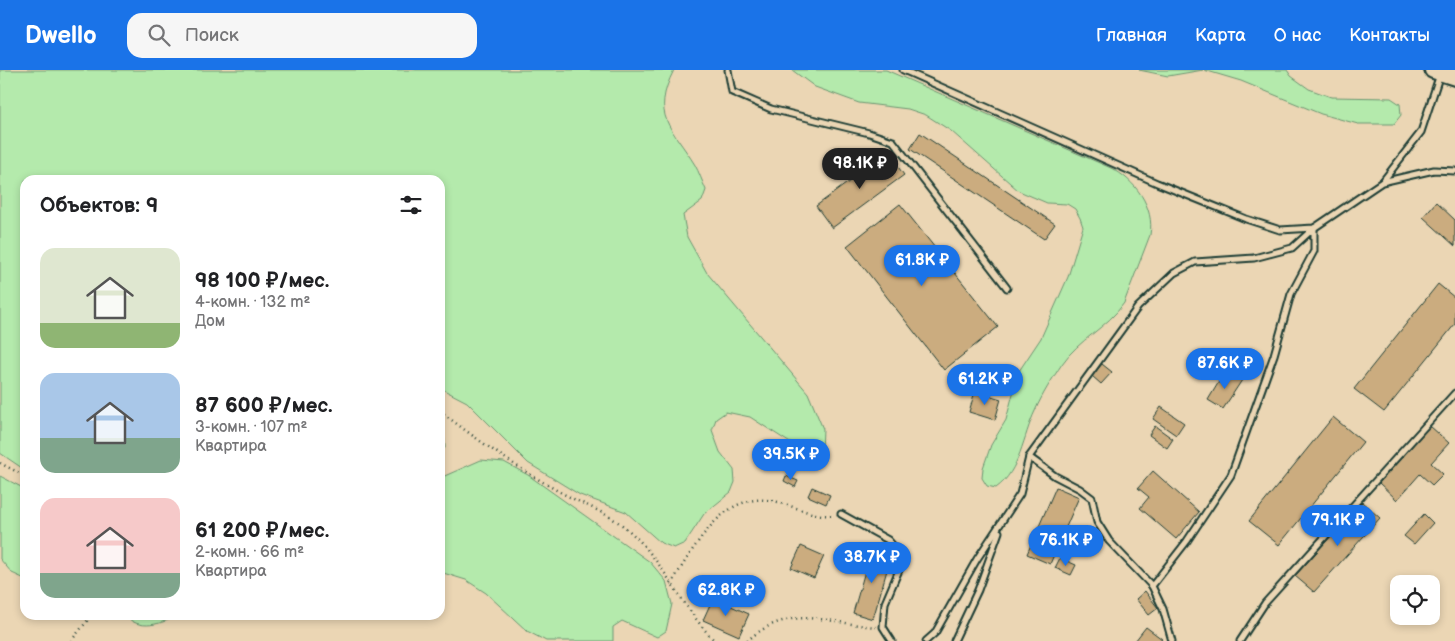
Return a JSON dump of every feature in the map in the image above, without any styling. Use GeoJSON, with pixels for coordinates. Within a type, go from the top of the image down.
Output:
{"type":"FeatureCollection","features":[{"type":"Feature","properties":{"kind":"lane"},"geometry":{"type":"LineString","coordinates":[[728,70],[732,92],[772,109],[869,133],[892,141],[1007,288]]}},
{"type":"Feature","properties":{"kind":"lane"},"geometry":{"type":"LineString","coordinates":[[903,70],[1098,158],[1246,219],[1280,230],[1314,228]]}},
{"type":"Feature","properties":{"kind":"lane"},"geometry":{"type":"LineString","coordinates":[[926,641],[935,633],[977,559],[1020,494],[1030,457],[1138,307],[1174,273],[1195,262],[1254,258],[1292,248],[1314,228],[1382,182],[1421,132],[1443,73]]}},
{"type":"Feature","properties":{"kind":"lane"},"geometry":{"type":"LineString","coordinates":[[1382,182],[1434,170],[1455,171]]}},
{"type":"Feature","properties":{"kind":"lane"},"geometry":{"type":"LineString","coordinates":[[1152,586],[1187,541],[1231,475],[1274,355],[1291,294],[1314,251],[1314,228]]}},
{"type":"Feature","properties":{"kind":"lane"},"geometry":{"type":"LineString","coordinates":[[1240,641],[1266,603],[1455,393]]}},
{"type":"Feature","properties":{"kind":"lane"},"geometry":{"type":"LineString","coordinates":[[1030,457],[1055,476],[1080,489],[1092,498],[1097,522],[1109,541],[1152,586],[1163,609],[1172,641]]}},
{"type":"Feature","properties":{"kind":"lane"},"geometry":{"type":"LineString","coordinates":[[841,514],[888,540],[901,555],[899,570],[885,603],[883,627],[892,641]]}},
{"type":"Feature","properties":{"kind":"lane"},"geometry":{"type":"LineString","coordinates":[[954,641],[978,590],[1001,525]]}},
{"type":"Feature","properties":{"kind":"path"},"geometry":{"type":"LineString","coordinates":[[445,415],[477,440],[554,489],[626,528],[654,559],[692,613],[715,641]]}},
{"type":"Feature","properties":{"kind":"path"},"geometry":{"type":"LineString","coordinates":[[0,462],[20,473]]}},
{"type":"Feature","properties":{"kind":"path"},"geometry":{"type":"LineString","coordinates":[[671,584],[703,534],[724,512],[742,502],[758,499],[780,502],[823,516],[841,514]]}},
{"type":"Feature","properties":{"kind":"path"},"geometry":{"type":"LineString","coordinates":[[747,641],[756,633],[779,620],[797,618],[883,627]]}},
{"type":"Feature","properties":{"kind":"path"},"geometry":{"type":"LineString","coordinates":[[71,641],[88,620]]}},
{"type":"Feature","properties":{"kind":"green space"},"geometry":{"type":"Polygon","coordinates":[[[0,70],[674,70],[667,86],[664,111],[672,131],[695,165],[706,190],[702,201],[683,215],[687,237],[707,273],[808,393],[823,429],[822,452],[812,457],[750,417],[726,412],[716,419],[712,430],[720,452],[734,470],[735,482],[731,492],[704,514],[685,543],[674,548],[661,543],[626,512],[580,495],[528,463],[467,402],[445,391],[445,175],[20,175],[20,467],[0,453],[0,70]]]}},
{"type":"Feature","properties":{"kind":"green space"},"geometry":{"type":"Polygon","coordinates":[[[792,70],[886,70],[1111,168],[1120,173],[1135,187],[1146,205],[1151,225],[1150,235],[1124,303],[1110,319],[1076,348],[1062,364],[1038,405],[1016,463],[1004,481],[996,488],[987,486],[982,478],[983,468],[991,445],[1006,420],[1019,371],[1041,338],[1068,277],[1083,227],[1080,218],[1075,209],[1067,204],[1047,203],[1019,191],[951,131],[926,115],[908,109],[859,103],[815,87],[792,70]]]}},
{"type":"Feature","properties":{"kind":"green space"},"geometry":{"type":"Polygon","coordinates":[[[1139,70],[1203,70],[1168,76],[1139,70]]]}},
{"type":"Feature","properties":{"kind":"green space"},"geometry":{"type":"Polygon","coordinates":[[[1204,70],[1287,70],[1291,76],[1309,89],[1331,97],[1391,98],[1400,104],[1401,115],[1394,124],[1358,124],[1321,114],[1241,81],[1204,70]]]}},
{"type":"Feature","properties":{"kind":"green space"},"geometry":{"type":"Polygon","coordinates":[[[481,460],[504,462],[528,475],[650,562],[666,581],[672,604],[666,631],[657,637],[622,621],[613,627],[613,641],[546,641],[527,631],[486,593],[466,580],[445,574],[445,476],[481,460]]]}},
{"type":"Feature","properties":{"kind":"green space"},"geometry":{"type":"Polygon","coordinates":[[[0,476],[20,486],[20,577],[12,573],[0,559],[0,476]]]}},
{"type":"Feature","properties":{"kind":"green space"},"geometry":{"type":"Polygon","coordinates":[[[131,620],[167,620],[151,625],[131,620]]]}},
{"type":"Feature","properties":{"kind":"building"},"geometry":{"type":"Polygon","coordinates":[[[920,133],[1055,224],[1044,239],[910,149],[920,133]]]}},
{"type":"Feature","properties":{"kind":"building"},"geometry":{"type":"Polygon","coordinates":[[[888,153],[904,175],[832,228],[816,206],[888,153]]]}},
{"type":"Feature","properties":{"kind":"building"},"geometry":{"type":"Polygon","coordinates":[[[1436,202],[1455,220],[1455,246],[1423,217],[1436,202]]]}},
{"type":"Feature","properties":{"kind":"building"},"geometry":{"type":"Polygon","coordinates":[[[900,204],[998,327],[944,370],[847,246],[900,204]]]}},
{"type":"Feature","properties":{"kind":"building"},"geometry":{"type":"Polygon","coordinates":[[[1438,284],[1455,298],[1455,324],[1384,412],[1354,389],[1438,284]]]}},
{"type":"Feature","properties":{"kind":"building"},"geometry":{"type":"Polygon","coordinates":[[[1102,364],[1112,372],[1101,384],[1092,376],[1102,364]]]}},
{"type":"Feature","properties":{"kind":"building"},"geometry":{"type":"Polygon","coordinates":[[[1226,370],[1242,380],[1223,409],[1208,400],[1226,370]]]}},
{"type":"Feature","properties":{"kind":"building"},"geometry":{"type":"Polygon","coordinates":[[[975,391],[1001,399],[995,420],[969,412],[975,391]]]}},
{"type":"Feature","properties":{"kind":"building"},"geometry":{"type":"Polygon","coordinates":[[[1161,407],[1184,423],[1176,435],[1153,419],[1161,407]]]}},
{"type":"Feature","properties":{"kind":"building"},"geometry":{"type":"Polygon","coordinates":[[[1333,417],[1363,442],[1279,545],[1249,521],[1333,417]]]}},
{"type":"Feature","properties":{"kind":"building"},"geometry":{"type":"Polygon","coordinates":[[[1155,426],[1173,439],[1167,448],[1149,435],[1155,426]]]}},
{"type":"Feature","properties":{"kind":"building"},"geometry":{"type":"Polygon","coordinates":[[[1430,426],[1449,443],[1431,463],[1443,474],[1432,485],[1420,474],[1397,500],[1379,483],[1430,426]]]}},
{"type":"Feature","properties":{"kind":"building"},"geometry":{"type":"Polygon","coordinates":[[[1153,471],[1199,512],[1176,539],[1140,508],[1149,497],[1138,488],[1153,471]]]}},
{"type":"Feature","properties":{"kind":"building"},"geometry":{"type":"Polygon","coordinates":[[[786,476],[798,481],[795,487],[784,481],[786,476]]]}},
{"type":"Feature","properties":{"kind":"building"},"geometry":{"type":"Polygon","coordinates":[[[812,487],[830,495],[826,504],[808,496],[812,487]]]}},
{"type":"Feature","properties":{"kind":"building"},"geometry":{"type":"Polygon","coordinates":[[[1056,487],[1079,497],[1050,564],[1027,554],[1056,487]]]}},
{"type":"Feature","properties":{"kind":"building"},"geometry":{"type":"Polygon","coordinates":[[[1362,502],[1380,518],[1314,592],[1295,576],[1362,502]]]}},
{"type":"Feature","properties":{"kind":"building"},"geometry":{"type":"Polygon","coordinates":[[[1424,514],[1433,523],[1414,544],[1404,536],[1424,514]]]}},
{"type":"Feature","properties":{"kind":"building"},"geometry":{"type":"Polygon","coordinates":[[[801,546],[824,556],[814,578],[791,568],[801,546]]]}},
{"type":"Feature","properties":{"kind":"building"},"geometry":{"type":"Polygon","coordinates":[[[871,550],[891,556],[873,619],[853,613],[871,550]]]}},
{"type":"Feature","properties":{"kind":"building"},"geometry":{"type":"Polygon","coordinates":[[[1060,558],[1076,565],[1071,575],[1055,568],[1060,558]]]}},
{"type":"Feature","properties":{"kind":"building"},"geometry":{"type":"Polygon","coordinates":[[[1145,591],[1158,608],[1149,615],[1136,599],[1145,591]]]}},
{"type":"Feature","properties":{"kind":"building"},"geometry":{"type":"Polygon","coordinates":[[[713,598],[749,614],[739,636],[703,620],[713,598]]]}},
{"type":"Feature","properties":{"kind":"building"},"geometry":{"type":"Polygon","coordinates":[[[1146,627],[1162,639],[1160,641],[1135,641],[1146,627]]]}}]}
